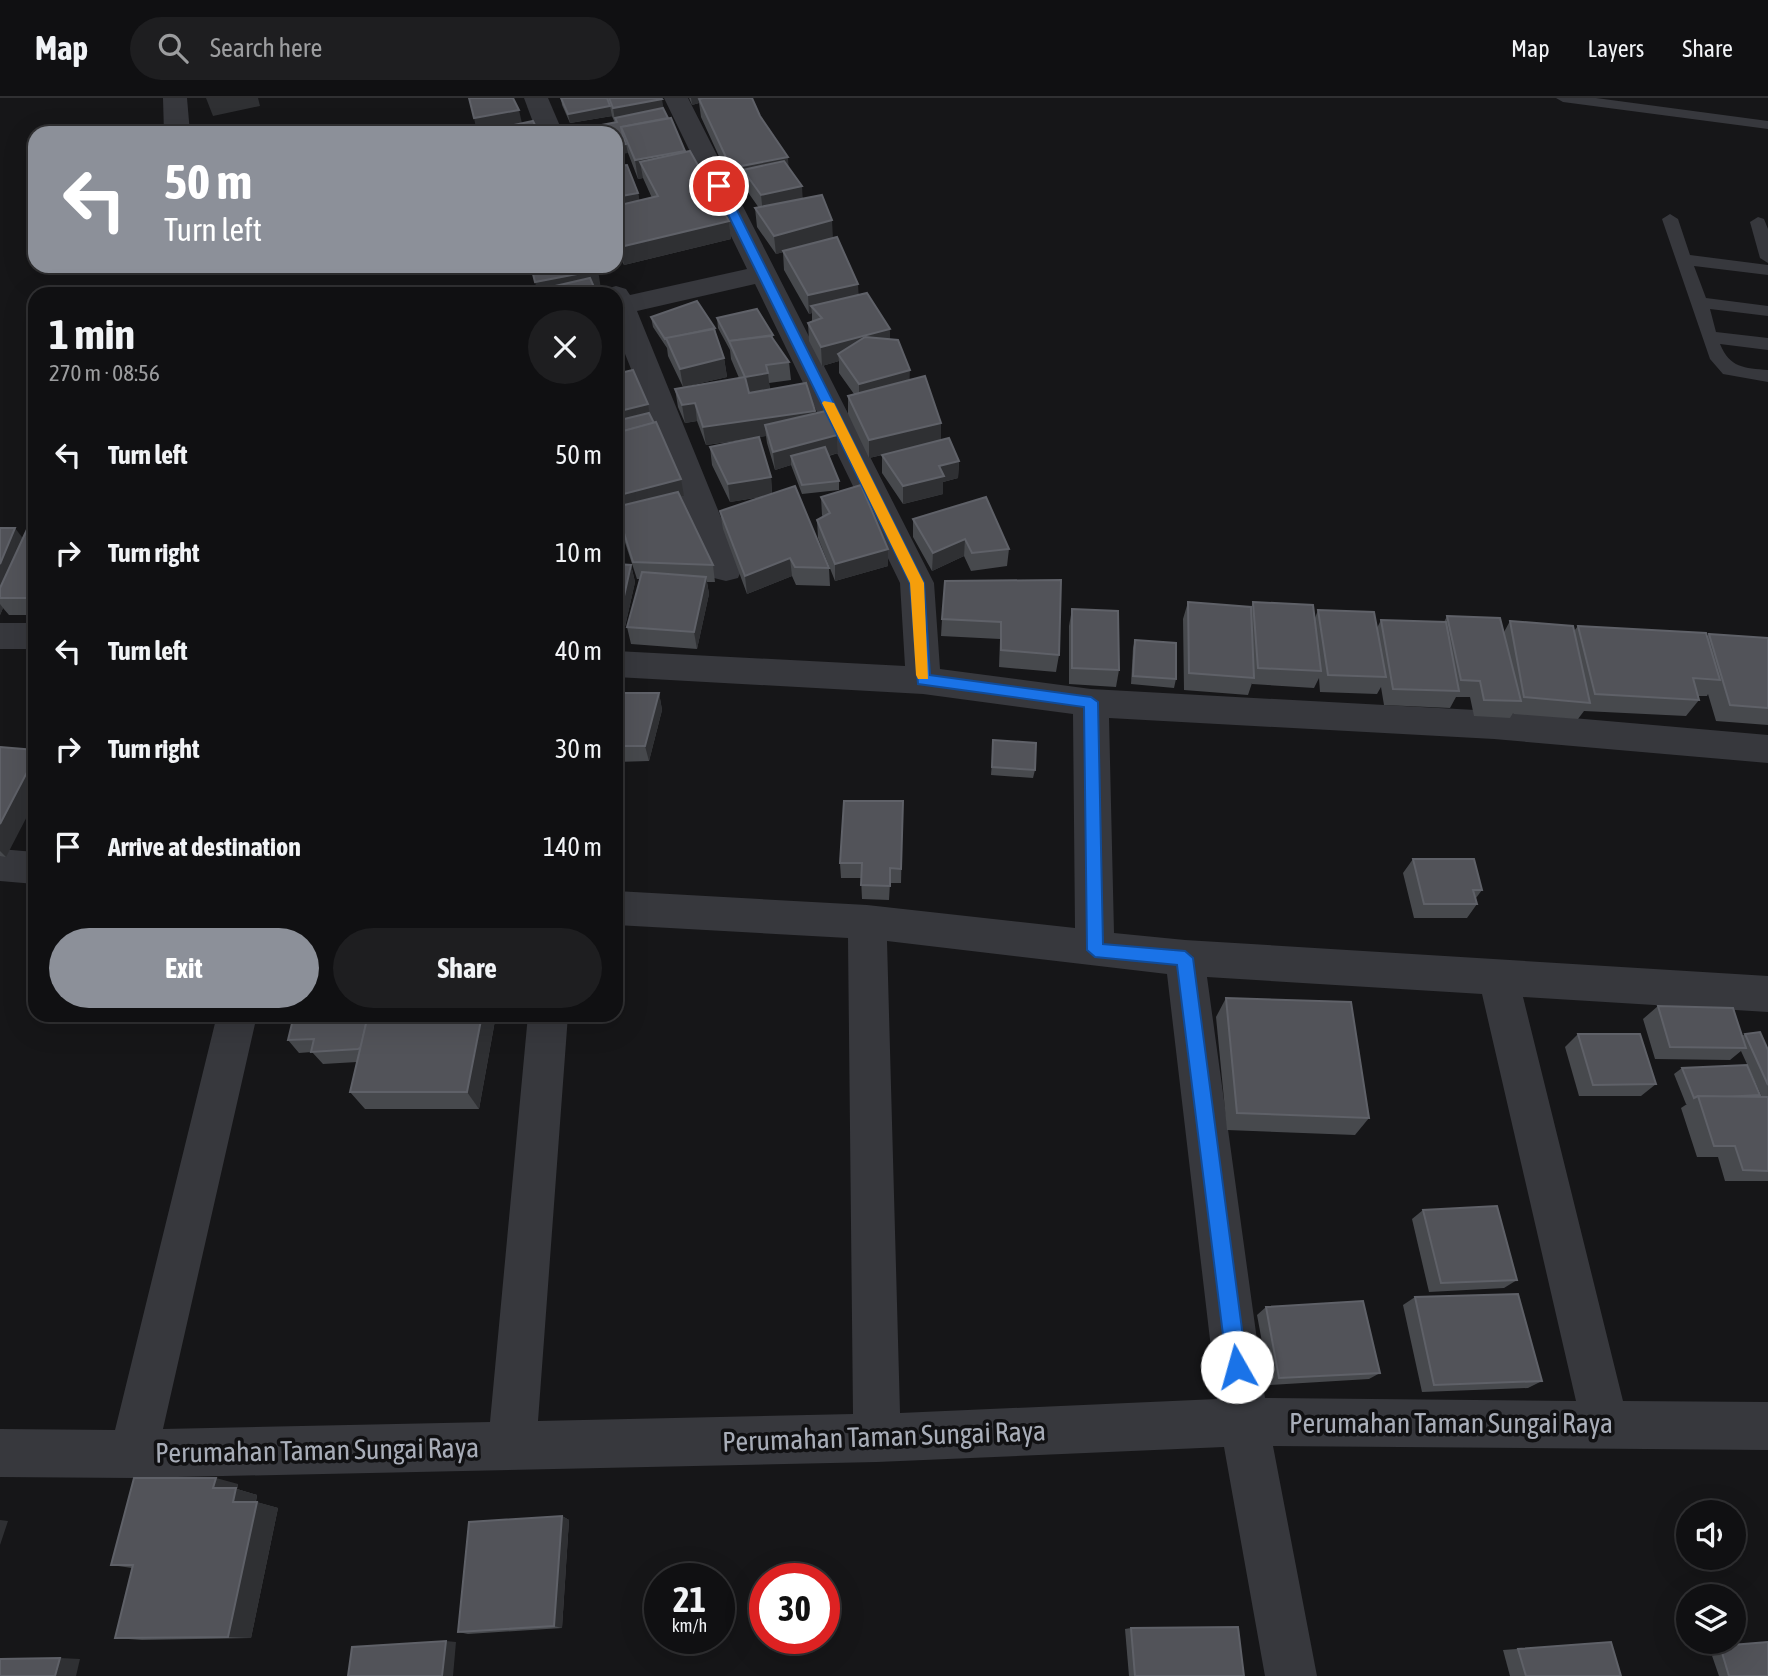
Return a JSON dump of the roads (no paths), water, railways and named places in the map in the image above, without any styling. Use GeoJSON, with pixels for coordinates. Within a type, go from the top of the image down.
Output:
{"type":"FeatureCollection","features":[{"type":"Feature","properties":{"kind":"street"},"geometry":{"type":"LineString","coordinates":[[175,98],[177,126]]}},
{"type":"Feature","properties":{"kind":"street"},"geometry":{"type":"LineString","coordinates":[[536,98],[547,126]]}},
{"type":"Feature","properties":{"kind":"street"},"geometry":{"type":"LineString","coordinates":[[676,98],[917,583],[923,680]]}},
{"type":"Feature","properties":{"kind":"street"},"geometry":{"type":"LineString","coordinates":[[623,292],[762,274]]}},
{"type":"Feature","properties":{"kind":"street"},"geometry":{"type":"LineString","coordinates":[[623,313],[726,569]]}},
{"type":"Feature","properties":{"kind":"street"},"geometry":{"type":"LineString","coordinates":[[623,664],[923,680],[1091,702],[1494,725],[1768,749]]}},
{"type":"Feature","properties":{"kind":"street"},"geometry":{"type":"LineString","coordinates":[[1091,702],[1095,950]]}},
{"type":"Feature","properties":{"kind":"street"},"geometry":{"type":"LineString","coordinates":[[0,865],[28,867]]}},
{"type":"Feature","properties":{"kind":"street"},"geometry":{"type":"LineString","coordinates":[[623,908],[867,922],[1095,950],[1185,958],[1768,994]]}},
{"type":"Feature","properties":{"kind":"street"},"geometry":{"type":"LineString","coordinates":[[867,922],[877,1438]]}},
{"type":"Feature","properties":{"kind":"street"},"geometry":{"type":"LineString","coordinates":[[1185,958],[1244,1422],[1291,1676]]}},
{"type":"Feature","properties":{"kind":"street"},"geometry":{"type":"LineString","coordinates":[[1499,979],[1605,1424]]}},
{"type":"Feature","properties":{"kind":"street"},"geometry":{"type":"LineString","coordinates":[[133,1454],[235,1022]]}},
{"type":"Feature","properties":{"kind":"street"},"geometry":{"type":"LineString","coordinates":[[512,1446],[547,1022]]}},
{"type":"Feature","properties":{"kind":"street","name":"Perumahan Taman Sungai Raya"},"geometry":{"type":"LineString","coordinates":[[0,1453],[133,1454],[877,1438],[1244,1422],[1768,1426]]}},
{"type":"Feature","properties":{"kind":"lane"},"geometry":{"type":"LineString","coordinates":[[1563,98],[1768,125]]}},
{"type":"Feature","properties":{"kind":"lane"},"geometry":{"type":"LineString","coordinates":[[1670,219],[1682,260],[1702,303],[1709,337],[1719,362],[1727,370],[1768,376]]}},
{"type":"Feature","properties":{"kind":"lane"},"geometry":{"type":"LineString","coordinates":[[1758,222],[1768,258]]}},
{"type":"Feature","properties":{"kind":"lane"},"geometry":{"type":"LineString","coordinates":[[1682,260],[1768,270]]}},
{"type":"Feature","properties":{"kind":"lane"},"geometry":{"type":"LineString","coordinates":[[1702,303],[1768,311]]}},
{"type":"Feature","properties":{"kind":"lane"},"geometry":{"type":"LineString","coordinates":[[1709,337],[1768,344]]}}]}
